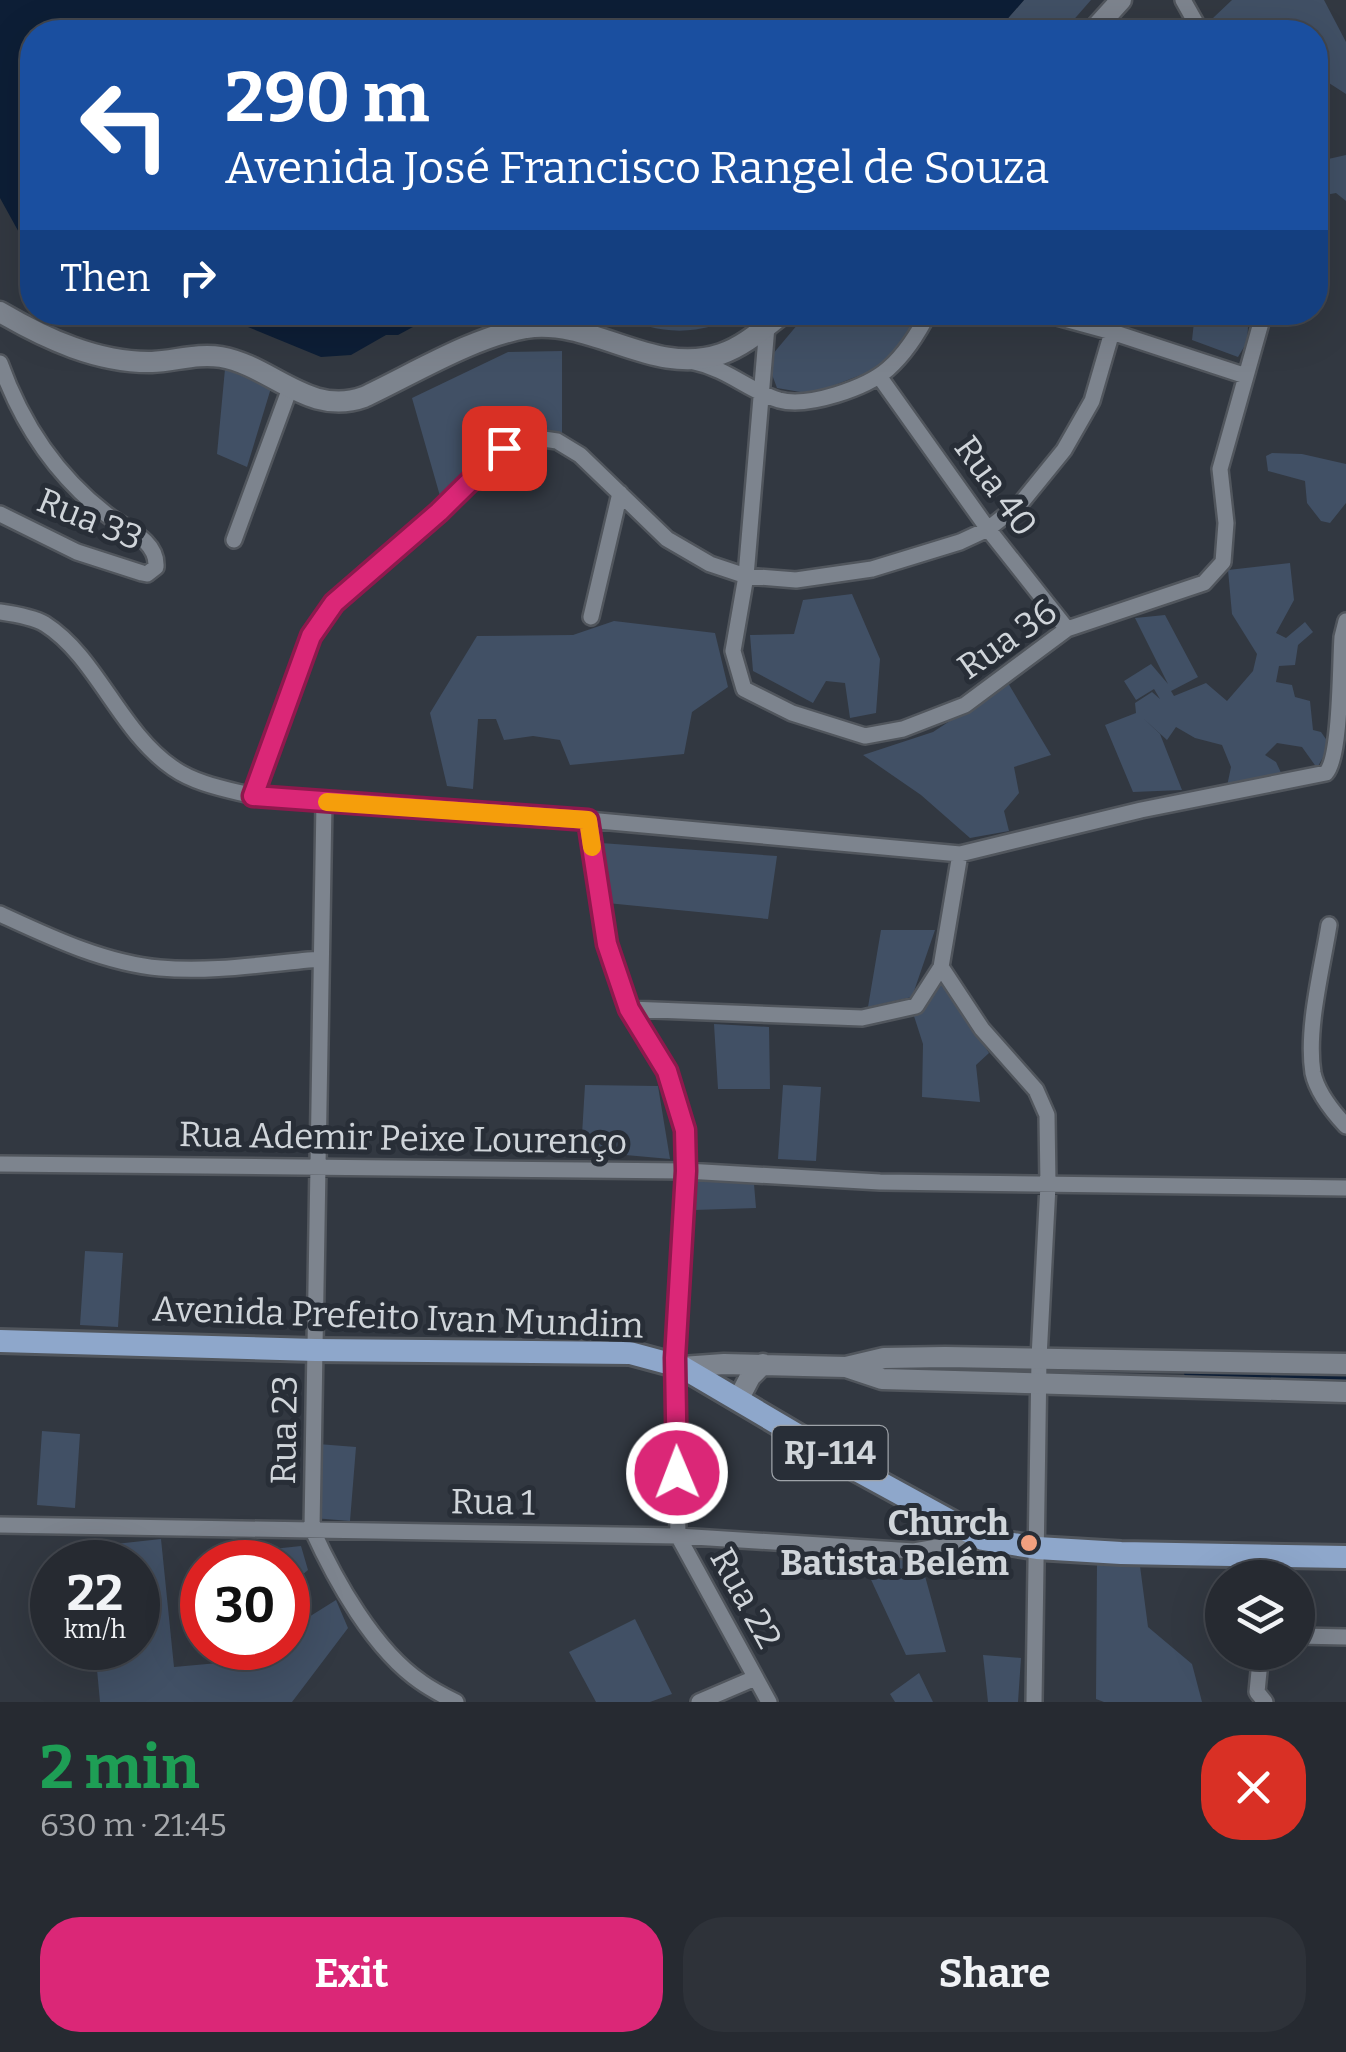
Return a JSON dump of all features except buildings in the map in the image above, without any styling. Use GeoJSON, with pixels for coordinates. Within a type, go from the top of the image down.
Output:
{"type":"FeatureCollection","features":[{"type":"Feature","properties":{"kind":"main road","name":"Avenida Prefeito Ivan Mundim"},"geometry":{"type":"LineString","coordinates":[[0,1341],[630,1353],[679,1365],[983,1539],[1037,1548],[1264,1558],[1346,1557]]}},
{"type":"Feature","properties":{"kind":"street"},"geometry":{"type":"LineString","coordinates":[[1103,20],[1122,0]]}},
{"type":"Feature","properties":{"kind":"street"},"geometry":{"type":"LineString","coordinates":[[23,325],[92,354],[153,362],[219,356],[262,370],[290,388],[322,401],[354,401],[491,338],[527,328],[587,332],[637,351],[729,374],[760,392],[795,403],[816,402],[879,376],[921,325]]}},
{"type":"Feature","properties":{"kind":"street"},"geometry":{"type":"LineString","coordinates":[[1086,325],[1246,376]]}},
{"type":"Feature","properties":{"kind":"street"},"geometry":{"type":"LineString","coordinates":[[253,796],[311,636],[334,603],[439,512],[504,448],[530,437],[558,441],[580,456],[667,539],[710,564],[746,576],[796,580],[872,569],[932,552],[988,529],[1021,503],[1079,428],[1097,385],[1112,325]]}},
{"type":"Feature","properties":{"kind":"street","name":"Rua 36"},"geometry":{"type":"LineString","coordinates":[[767,326],[746,576],[733,650],[744,689],[792,714],[865,736],[932,720],[965,705],[1067,628],[1190,588],[1216,573],[1227,542],[1220,469],[1260,325]]}},
{"type":"Feature","properties":{"kind":"street"},"geometry":{"type":"LineString","coordinates":[[685,361],[722,354],[767,326]]}},
{"type":"Feature","properties":{"kind":"street","name":"Rua 33"},"geometry":{"type":"LineString","coordinates":[[0,363],[29,429],[51,458],[80,492],[147,542],[155,554],[156,567],[148,574],[77,552],[0,514]]}},
{"type":"Feature","properties":{"kind":"street","name":"Rua 40"},"geometry":{"type":"LineString","coordinates":[[879,376],[988,529],[1067,628]]}},
{"type":"Feature","properties":{"kind":"street"},"geometry":{"type":"LineString","coordinates":[[234,540],[290,388]]}},
{"type":"Feature","properties":{"kind":"street"},"geometry":{"type":"LineString","coordinates":[[591,617],[620,492]]}},
{"type":"Feature","properties":{"kind":"street"},"geometry":{"type":"LineString","coordinates":[[0,612],[42,622],[68,643],[141,740],[174,769],[204,783],[253,796],[588,820],[960,854],[1140,810],[1326,772],[1336,750],[1346,621]]}},
{"type":"Feature","properties":{"kind":"street","name":"Rua 23"},"geometry":{"type":"LineString","coordinates":[[324,802],[312,1529],[328,1565],[382,1646],[419,1681],[456,1702]]}},
{"type":"Feature","properties":{"kind":"street","name":"Rua 22"},"geometry":{"type":"LineString","coordinates":[[588,820],[607,944],[629,1009],[667,1071],[685,1130],[678,1536],[768,1702]]}},
{"type":"Feature","properties":{"kind":"street"},"geometry":{"type":"LineString","coordinates":[[629,1009],[862,1018],[916,1006],[941,967],[960,854]]}},
{"type":"Feature","properties":{"kind":"street"},"geometry":{"type":"LineString","coordinates":[[0,914],[71,946],[154,968],[185,970],[322,959]]}},
{"type":"Feature","properties":{"kind":"street"},"geometry":{"type":"LineString","coordinates":[[1329,925],[1312,1039],[1313,1074],[1319,1090],[1346,1126]]}},
{"type":"Feature","properties":{"kind":"street"},"geometry":{"type":"LineString","coordinates":[[941,967],[982,1030],[1036,1090],[1046,1115],[1048,1185],[1039,1370],[1034,1702]]}},
{"type":"Feature","properties":{"kind":"street","name":"Rua Ademir Peixe Lourenço"},"geometry":{"type":"LineString","coordinates":[[0,1164],[686,1171],[880,1182],[1346,1188]]}},
{"type":"Feature","properties":{"kind":"street"},"geometry":{"type":"LineString","coordinates":[[738,1400],[762,1364]]}},
{"type":"Feature","properties":{"kind":"street"},"geometry":{"type":"LineString","coordinates":[[679,1365],[846,1367],[882,1378],[1039,1370],[1346,1364]]}},
{"type":"Feature","properties":{"kind":"street"},"geometry":{"type":"LineString","coordinates":[[1039,1370],[1346,1392]]}},
{"type":"Feature","properties":{"kind":"street","name":"Rua 1"},"geometry":{"type":"LineString","coordinates":[[0,1524],[678,1536],[914,1550],[983,1539]]}},
{"type":"Feature","properties":{"kind":"street"},"geometry":{"type":"LineString","coordinates":[[1315,1636],[1346,1637]]}},
{"type":"Feature","properties":{"kind":"street"},"geometry":{"type":"LineString","coordinates":[[1259,1670],[1257,1692],[1265,1702]]}},
{"type":"Feature","properties":{"kind":"street"},"geometry":{"type":"LineString","coordinates":[[699,1702],[755,1678]]}},
{"type":"Feature","properties":{"kind":"shaded area"},"geometry":{"type":"Polygon","coordinates":[[[0,0],[1024,0],[1006,20],[20,20],[20,234],[0,198],[0,0]]]}},
{"type":"Feature","properties":{"kind":"shaded area"},"geometry":{"type":"Polygon","coordinates":[[[1024,0],[1091,0],[1074,20],[1006,20],[1024,0]]]}},
{"type":"Feature","properties":{"kind":"shaded area"},"geometry":{"type":"Polygon","coordinates":[[[1232,0],[1324,0],[1346,42],[1346,94],[1328,82],[1328,20],[1213,18],[1232,0]]]}},
{"type":"Feature","properties":{"kind":"shaded area"},"geometry":{"type":"Polygon","coordinates":[[[1346,155],[1346,201],[1336,193],[1328,195],[1328,159],[1346,155]]]}},
{"type":"Feature","properties":{"kind":"shaded area"},"geometry":{"type":"Polygon","coordinates":[[[240,325],[417,325],[398,335],[386,335],[351,355],[321,357],[240,325]]]}},
{"type":"Feature","properties":{"kind":"shaded area"},"geometry":{"type":"Polygon","coordinates":[[[645,325],[715,325],[680,331],[645,325]]]}},
{"type":"Feature","properties":{"kind":"shaded area"},"geometry":{"type":"Polygon","coordinates":[[[797,325],[918,325],[876,369],[812,394],[777,388],[767,361],[797,325]]]}},
{"type":"Feature","properties":{"kind":"shaded area"},"geometry":{"type":"Polygon","coordinates":[[[1194,325],[1248,325],[1247,342],[1238,357],[1192,340],[1194,325]]]}},
{"type":"Feature","properties":{"kind":"shaded area"},"geometry":{"type":"Polygon","coordinates":[[[562,351],[562,433],[524,430],[440,496],[412,398],[508,352],[562,351]]]}},
{"type":"Feature","properties":{"kind":"shaded area"},"geometry":{"type":"Polygon","coordinates":[[[225,369],[271,388],[247,467],[217,454],[225,369]]]}},
{"type":"Feature","properties":{"kind":"shaded area"},"geometry":{"type":"Polygon","coordinates":[[[1302,454],[1346,464],[1346,503],[1330,523],[1321,521],[1307,503],[1305,481],[1268,471],[1266,456],[1302,454]]]}},
{"type":"Feature","properties":{"kind":"shaded area"},"geometry":{"type":"Polygon","coordinates":[[[1290,563],[1294,600],[1276,633],[1286,638],[1305,622],[1313,632],[1298,645],[1295,665],[1279,666],[1276,682],[1292,685],[1295,697],[1310,701],[1313,730],[1321,732],[1330,745],[1317,768],[1302,747],[1277,743],[1265,755],[1276,762],[1283,777],[1226,791],[1231,767],[1222,745],[1195,738],[1176,727],[1167,740],[1143,718],[1160,734],[1182,790],[1133,792],[1105,725],[1136,713],[1135,703],[1152,692],[1160,699],[1154,689],[1136,700],[1124,681],[1151,664],[1168,684],[1135,618],[1165,615],[1198,677],[1171,691],[1174,696],[1206,683],[1227,701],[1253,671],[1257,654],[1232,614],[1228,570],[1290,563]]]}},
{"type":"Feature","properties":{"kind":"shaded area"},"geometry":{"type":"Polygon","coordinates":[[[852,594],[880,659],[876,713],[850,718],[845,683],[826,681],[813,703],[753,671],[750,635],[794,634],[803,600],[852,594]]]}},
{"type":"Feature","properties":{"kind":"shaded area"},"geometry":{"type":"Polygon","coordinates":[[[614,621],[715,633],[728,687],[692,712],[684,754],[570,765],[560,740],[533,736],[504,740],[496,719],[478,719],[473,789],[447,786],[430,713],[477,636],[573,635],[614,621]]]}},
{"type":"Feature","properties":{"kind":"shaded area"},"geometry":{"type":"Polygon","coordinates":[[[1008,683],[1051,755],[1014,767],[1019,793],[1004,811],[1009,831],[970,838],[921,795],[863,755],[933,732],[1008,683]]]}},
{"type":"Feature","properties":{"kind":"shaded area"},"geometry":{"type":"Polygon","coordinates":[[[601,843],[777,856],[768,919],[607,903],[601,843]]]}},
{"type":"Feature","properties":{"kind":"shaded area"},"geometry":{"type":"Polygon","coordinates":[[[881,930],[935,930],[912,997],[868,1007],[881,930]]]}},
{"type":"Feature","properties":{"kind":"shaded area"},"geometry":{"type":"Polygon","coordinates":[[[943,979],[989,1053],[976,1065],[980,1102],[922,1097],[923,1044],[913,1013],[943,979]]]}},
{"type":"Feature","properties":{"kind":"shaded area"},"geometry":{"type":"Polygon","coordinates":[[[714,1024],[769,1027],[770,1089],[718,1089],[714,1024]]]}},
{"type":"Feature","properties":{"kind":"shaded area"},"geometry":{"type":"Polygon","coordinates":[[[585,1085],[658,1086],[670,1159],[581,1151],[585,1085]]]}},
{"type":"Feature","properties":{"kind":"shaded area"},"geometry":{"type":"Polygon","coordinates":[[[783,1085],[821,1087],[816,1161],[778,1159],[783,1085]]]}},
{"type":"Feature","properties":{"kind":"shaded area"},"geometry":{"type":"Polygon","coordinates":[[[697,1181],[754,1184],[756,1208],[694,1210],[697,1181]]]}},
{"type":"Feature","properties":{"kind":"shaded area"},"geometry":{"type":"Polygon","coordinates":[[[85,1251],[123,1253],[118,1327],[80,1325],[85,1251]]]}},
{"type":"Feature","properties":{"kind":"shaded area"},"geometry":{"type":"Polygon","coordinates":[[[42,1431],[80,1434],[75,1508],[37,1505],[42,1431]]]}},
{"type":"Feature","properties":{"kind":"shaded area"},"geometry":{"type":"Polygon","coordinates":[[[318,1444],[356,1447],[350,1521],[313,1518],[318,1444]]]}},
{"type":"Feature","properties":{"kind":"shaded area"},"geometry":{"type":"Polygon","coordinates":[[[161,1539],[174,1667],[180,1666],[180,1670],[310,1670],[310,1616],[336,1600],[348,1628],[292,1702],[100,1702],[97,1670],[160,1670],[160,1540],[152,1540],[161,1539]]]}},
{"type":"Feature","properties":{"kind":"shaded area"},"geometry":{"type":"Polygon","coordinates":[[[860,1556],[920,1558],[946,1652],[906,1655],[860,1556]]]}},
{"type":"Feature","properties":{"kind":"shaded area"},"geometry":{"type":"Polygon","coordinates":[[[1097,1563],[1140,1566],[1148,1627],[1192,1664],[1202,1702],[1096,1699],[1097,1563]]]}},
{"type":"Feature","properties":{"kind":"shaded area"},"geometry":{"type":"Polygon","coordinates":[[[635,1619],[672,1694],[650,1702],[596,1702],[569,1652],[635,1619]]]}},
{"type":"Feature","properties":{"kind":"shaded area"},"geometry":{"type":"Polygon","coordinates":[[[983,1655],[1021,1658],[1018,1702],[988,1702],[983,1655]]]}},
{"type":"Feature","properties":{"kind":"shaded area"},"geometry":{"type":"Polygon","coordinates":[[[919,1673],[933,1702],[895,1702],[890,1694],[919,1673]]]}},
{"type":"Feature","properties":{"kind":"waterway"},"geometry":{"type":"LineString","coordinates":[[1191,1371],[1346,1376]]}},
{"type":"Feature","properties":{"kind":"slow traffic"},"geometry":{"type":"LineString","coordinates":[[327,802],[588,820],[592,847]]}},
{"type":"Feature","properties":{"kind":"place","name":"Church Batista Belém"},"geometry":{"type":"Point","coordinates":[1029,1543]}},
{"type":"Feature","properties":{"kind":"route"},"geometry":{"type":"LineString","coordinates":[[504,448],[439,512],[334,603],[311,636],[253,796],[588,820],[607,944],[629,1009],[667,1071],[685,1130],[675,1358],[677,1473]]}}]}
